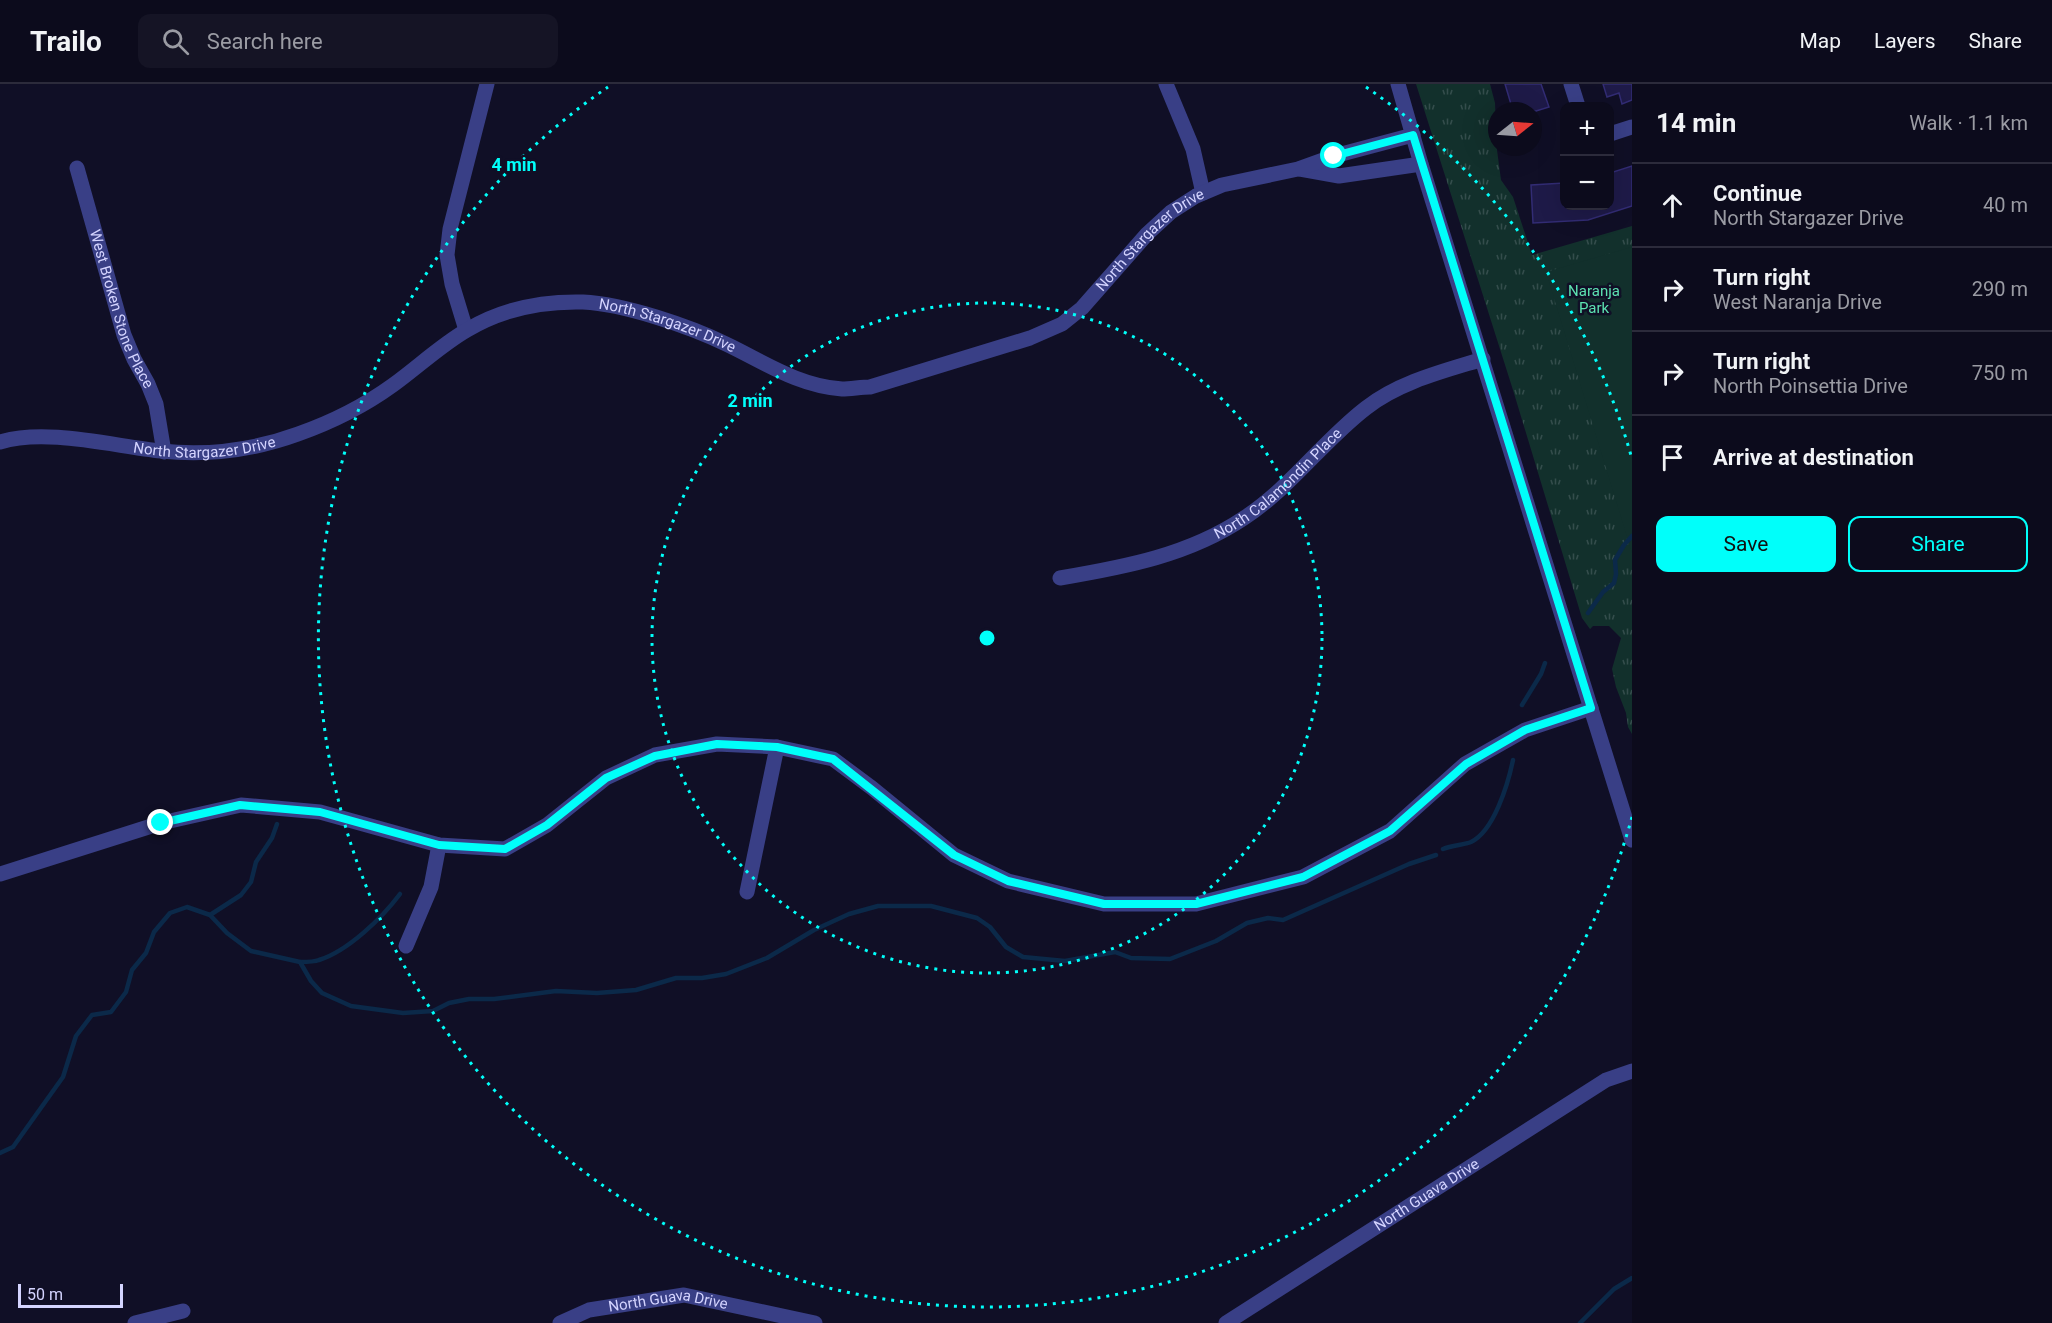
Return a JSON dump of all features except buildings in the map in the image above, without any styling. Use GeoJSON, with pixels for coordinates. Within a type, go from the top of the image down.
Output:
{"type":"FeatureCollection","features":[{"type":"Feature","properties":{"kind":"street"},"geometry":{"type":"LineString","coordinates":[[466,330],[452,284],[447,255],[450,229],[487,84]]}},
{"type":"Feature","properties":{"kind":"street"},"geometry":{"type":"LineString","coordinates":[[1166,84],[1193,150],[1203,193]]}},
{"type":"Feature","properties":{"kind":"street"},"geometry":{"type":"LineString","coordinates":[[1398,84],[1632,840]]}},
{"type":"Feature","properties":{"kind":"street"},"geometry":{"type":"LineString","coordinates":[[1571,84],[1577,102]]}},
{"type":"Feature","properties":{"kind":"street"},"geometry":{"type":"LineString","coordinates":[[1614,133],[1632,127]]}},
{"type":"Feature","properties":{"kind":"street","name":"North Stargazer Drive"},"geometry":{"type":"LineString","coordinates":[[0,442],[11,438],[32,437],[60,438],[164,452],[205,453],[240,450],[297,435],[332,421],[391,387],[466,330],[494,316],[521,308],[552,303],[593,303],[634,310],[724,343],[793,378],[843,389],[870,387],[1030,338],[1062,324],[1082,308],[1147,234],[1171,212],[1203,193],[1222,185],[1298,169],[1342,154],[1413,135]]}},
{"type":"Feature","properties":{"kind":"street","name":"North Stargazer Drive"},"geometry":{"type":"LineString","coordinates":[[1298,169],[1339,176],[1421,164]]}},
{"type":"Feature","properties":{"kind":"street","name":"West Broken Stone Place"},"geometry":{"type":"LineString","coordinates":[[78,168],[124,335],[156,404],[164,452]]}},
{"type":"Feature","properties":{"kind":"street","name":"North Calamondin Place"},"geometry":{"type":"LineString","coordinates":[[1060,578],[1141,562],[1198,544],[1247,517],[1276,493],[1367,406],[1398,389],[1483,359]]}},
{"type":"Feature","properties":{"kind":"street"},"geometry":{"type":"LineString","coordinates":[[0,874],[161,823],[240,805],[320,812],[439,845],[505,849],[547,825],[606,778],[655,756],[717,744],[777,747],[833,759],[954,855],[1008,881],[1104,904],[1196,904],[1303,877],[1390,831],[1466,764],[1525,730],[1591,708]]}},
{"type":"Feature","properties":{"kind":"street"},"geometry":{"type":"LineString","coordinates":[[747,892],[777,747]]}},
{"type":"Feature","properties":{"kind":"street"},"geometry":{"type":"LineString","coordinates":[[406,946],[431,887],[439,845]]}},
{"type":"Feature","properties":{"kind":"street","name":"North Guava Drive"},"geometry":{"type":"LineString","coordinates":[[1226,1323],[1606,1080],[1632,1071]]}},
{"type":"Feature","properties":{"kind":"street","name":"North Guava Drive"},"geometry":{"type":"LineString","coordinates":[[560,1323],[590,1310],[684,1295],[815,1323]]}},
{"type":"Feature","properties":{"kind":"street"},"geometry":{"type":"LineString","coordinates":[[135,1323],[183,1311]]}},
{"type":"Feature","properties":{"kind":"green space"},"geometry":{"type":"Polygon","coordinates":[[[1416,84],[1490,84],[1495,102],[1488,102],[1488,156],[1498,156],[1501,180],[1513,197],[1532,255],[1632,226],[1632,734],[1612,669],[1621,638],[1609,626],[1593,626],[1590,629],[1582,618],[1416,84]]]}},
{"type":"Feature","properties":{"kind":"green space","name":"Naranja Park"},"geometry":{"type":"Polygon","coordinates":[[[1632,247],[1632,553],[1546,272],[1632,247]]]}},
{"type":"Feature","properties":{"kind":"waterway"},"geometry":{"type":"LineString","coordinates":[[1588,613],[1603,592],[1614,583],[1615,560],[1632,536]]}},
{"type":"Feature","properties":{"kind":"waterway"},"geometry":{"type":"LineString","coordinates":[[1522,705],[1545,663]]}},
{"type":"Feature","properties":{"kind":"waterway"},"geometry":{"type":"LineString","coordinates":[[1443,849],[1471,842],[1487,828],[1504,794],[1513,760]]}},
{"type":"Feature","properties":{"kind":"waterway"},"geometry":{"type":"LineString","coordinates":[[210,915],[241,895],[251,882],[256,862],[272,838],[277,824]]}},
{"type":"Feature","properties":{"kind":"waterway"},"geometry":{"type":"LineString","coordinates":[[0,1153],[13,1147],[63,1077],[76,1036],[92,1015],[111,1012],[126,992],[132,970],[146,953],[154,932],[170,913],[187,907],[210,915],[227,933],[251,951],[300,962],[311,981],[322,993],[351,1006],[403,1013],[433,1011],[449,1003],[469,999],[494,999],[556,991],[597,993],[636,990],[676,978],[702,978],[726,974],[767,958],[814,930],[849,914],[878,906],[931,906],[977,918],[990,927],[1006,947],[1023,957],[1065,961],[1115,952],[1131,958],[1170,959],[1216,941],[1247,923],[1268,918],[1283,920],[1409,864],[1436,855]]}},
{"type":"Feature","properties":{"kind":"waterway"},"geometry":{"type":"LineString","coordinates":[[300,962],[317,961],[330,956],[353,941],[374,923],[400,894]]}},
{"type":"Feature","properties":{"kind":"waterway"},"geometry":{"type":"LineString","coordinates":[[1580,1323],[1614,1289],[1632,1278]]}},
{"type":"Feature","properties":{"kind":"route"},"geometry":{"type":"LineString","coordinates":[[161,823],[240,805],[320,812],[439,845],[505,849],[547,825],[606,778],[655,756],[717,744],[777,747],[833,759],[954,855],[1008,881],[1104,904],[1196,904],[1303,877],[1390,831],[1466,764],[1525,730],[1591,708],[1413,135],[1334,156]]}}]}
